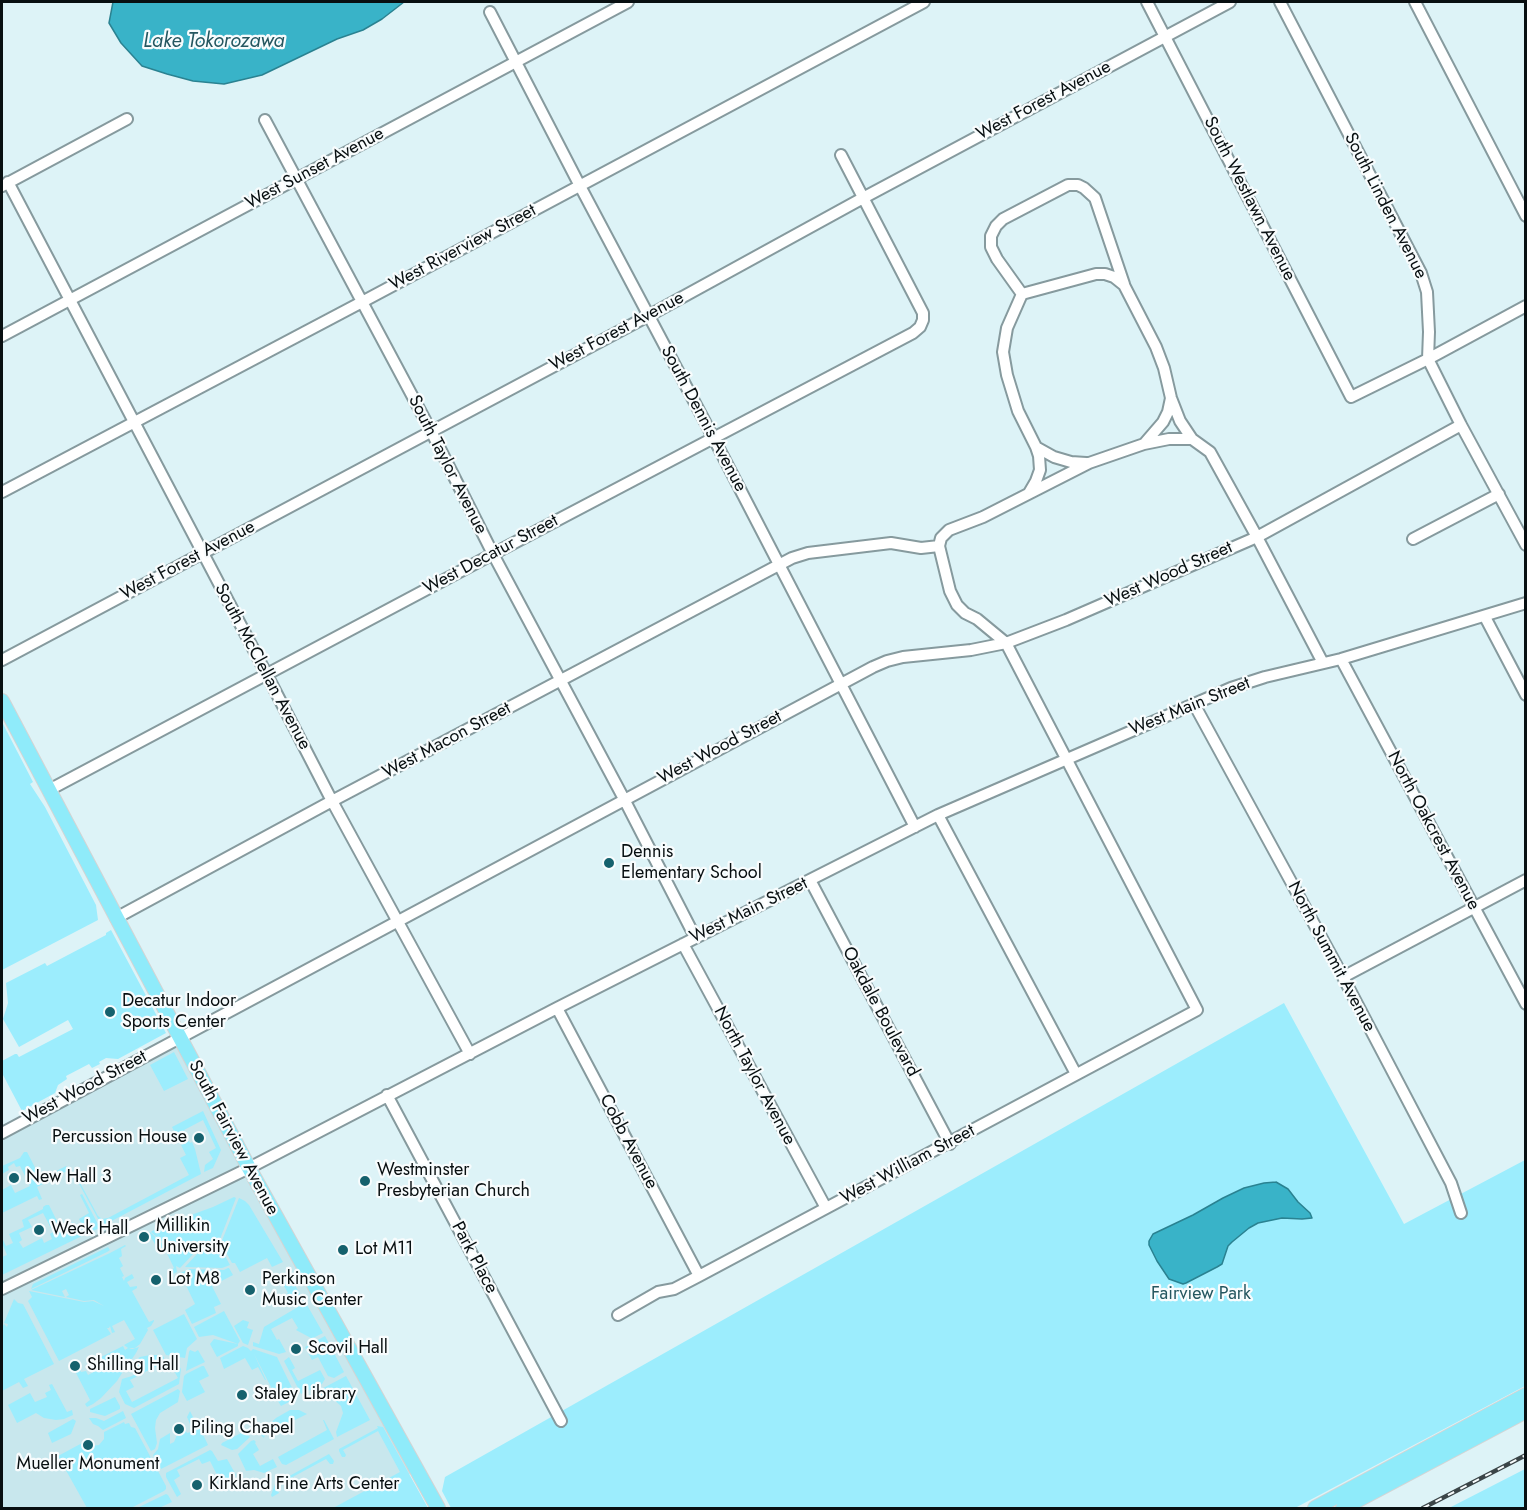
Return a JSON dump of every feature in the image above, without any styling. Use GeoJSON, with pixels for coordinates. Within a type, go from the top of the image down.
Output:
{"type":"FeatureCollection","features":[{"type":"Feature","properties":{"kind":"main road","name":"South Fairview Avenue"},"geometry":{"type":"LineString","coordinates":[[2,701],[249,1168],[438,1509]]}},
{"type":"Feature","properties":{"kind":"main road"},"geometry":{"type":"LineString","coordinates":[[1315,1509],[1526,1395]]}},
{"type":"Feature","properties":{"kind":"main road"},"geometry":{"type":"LineString","coordinates":[[1343,1509],[1526,1411]]}},
{"type":"Feature","properties":{"kind":"street","name":"West Sunset Avenue"},"geometry":{"type":"LineString","coordinates":[[2,336],[628,2]]}},
{"type":"Feature","properties":{"kind":"street","name":"West Riverview Street"},"geometry":{"type":"LineString","coordinates":[[2,492],[924,2]]}},
{"type":"Feature","properties":{"kind":"street","name":"South Westlawn Avenue"},"geometry":{"type":"LineString","coordinates":[[1147,2],[1351,397],[1428,359]]}},
{"type":"Feature","properties":{"kind":"street","name":"West Forest Avenue"},"geometry":{"type":"LineString","coordinates":[[2,660],[648,316],[1230,2]]}},
{"type":"Feature","properties":{"kind":"street","name":"South Linden Avenue"},"geometry":{"type":"LineString","coordinates":[[1280,2],[1421,273],[1427,292],[1428,359],[1526,545]]}},
{"type":"Feature","properties":{"kind":"street"},"geometry":{"type":"LineString","coordinates":[[1415,2],[1526,216]]}},
{"type":"Feature","properties":{"kind":"street","name":"South Dennis Avenue"},"geometry":{"type":"LineString","coordinates":[[490,12],[915,827]]}},
{"type":"Feature","properties":{"kind":"street"},"geometry":{"type":"LineString","coordinates":[[5,184],[127,119]]}},
{"type":"Feature","properties":{"kind":"street","name":"South Taylor Avenue"},"geometry":{"type":"LineString","coordinates":[[265,120],[696,937]]}},
{"type":"Feature","properties":{"kind":"street"},"geometry":{"type":"LineString","coordinates":[[841,155],[863,198]]}},
{"type":"Feature","properties":{"kind":"street","name":"South McClellan Avenue"},"geometry":{"type":"LineString","coordinates":[[5,184],[70,300],[332,801],[470,1054]]}},
{"type":"Feature","properties":{"kind":"street"},"geometry":{"type":"LineString","coordinates":[[1022,294],[991,247],[991,236],[996,226],[1003,219],[1068,185],[1078,185],[1084,188],[1095,198],[1124,285],[1156,347],[1180,421],[1192,439],[1209,452],[1257,537],[1323,663]]}},
{"type":"Feature","properties":{"kind":"street","name":"West Decatur Street"},"geometry":{"type":"LineString","coordinates":[[49,790],[713,437],[914,333],[923,320],[922,313],[863,198]]}},
{"type":"Feature","properties":{"kind":"street"},"geometry":{"type":"LineString","coordinates":[[1029,493],[1040,470],[1039,456],[1018,411],[1007,375],[1003,352],[1006,328],[1022,294],[1096,274],[1114,277],[1124,285]]}},
{"type":"Feature","properties":{"kind":"street"},"geometry":{"type":"LineString","coordinates":[[1428,359],[1526,306]]}},
{"type":"Feature","properties":{"kind":"street"},"geometry":{"type":"LineString","coordinates":[[1144,444],[1163,422],[1171,398]]}},
{"type":"Feature","properties":{"kind":"street","name":"West Wood Street"},"geometry":{"type":"LineString","coordinates":[[2,1133],[873,667],[903,657],[971,650],[1006,643],[1066,620],[1257,537],[1461,425]]}},
{"type":"Feature","properties":{"kind":"street"},"geometry":{"type":"LineString","coordinates":[[1067,759],[1006,643],[957,605],[950,591],[939,546],[941,538],[950,530],[983,517],[1089,464],[1144,444],[1169,439],[1192,439]]}},
{"type":"Feature","properties":{"kind":"street"},"geometry":{"type":"LineString","coordinates":[[1036,447],[1054,458],[1089,464]]}},
{"type":"Feature","properties":{"kind":"street"},"geometry":{"type":"LineString","coordinates":[[1413,539],[1498,495]]}},
{"type":"Feature","properties":{"kind":"street","name":"West Macon Street"},"geometry":{"type":"LineString","coordinates":[[116,918],[792,558],[808,553],[891,543],[921,548],[939,546]]}},
{"type":"Feature","properties":{"kind":"street","name":"West Main Street"},"geometry":{"type":"LineString","coordinates":[[2,1288],[249,1168],[387,1095],[938,815],[1231,688],[1265,677],[1341,659],[1526,603]]}},
{"type":"Feature","properties":{"kind":"street"},"geometry":{"type":"LineString","coordinates":[[1485,616],[1526,695]]}},
{"type":"Feature","properties":{"kind":"street","name":"North Oakcrest Avenue"},"geometry":{"type":"LineString","coordinates":[[1341,659],[1526,1004]]}},
{"type":"Feature","properties":{"kind":"street","name":"North Summit Avenue"},"geometry":{"type":"LineString","coordinates":[[1194,704],[1343,977],[1451,1183],[1461,1213]]}},
{"type":"Feature","properties":{"kind":"street","name":"West William Street"},"geometry":{"type":"LineString","coordinates":[[618,1316],[658,1292],[674,1289],[950,1144],[1197,1010],[1067,759]]}},
{"type":"Feature","properties":{"kind":"street"},"geometry":{"type":"LineString","coordinates":[[938,815],[1076,1074]]}},
{"type":"Feature","properties":{"kind":"street","name":"Oakdale Boulevard"},"geometry":{"type":"LineString","coordinates":[[810,880],[950,1144]]}},
{"type":"Feature","properties":{"kind":"street"},"geometry":{"type":"LineString","coordinates":[[1343,977],[1526,880]]}},
{"type":"Feature","properties":{"kind":"street","name":"North Taylor Avenue"},"geometry":{"type":"LineString","coordinates":[[683,944],[826,1208]]}},
{"type":"Feature","properties":{"kind":"street","name":"Cobb Avenue"},"geometry":{"type":"LineString","coordinates":[[557,1008],[699,1276]]}},
{"type":"Feature","properties":{"kind":"street","name":"Park Place"},"geometry":{"type":"LineString","coordinates":[[387,1095],[561,1421]]}},
{"type":"Feature","properties":{"kind":"shaded area","name":"Millikin University"},"geometry":{"type":"Polygon","coordinates":[[[179,1038],[416,1471],[344,1508],[2,1508],[2,1133],[179,1038]]]}},
{"type":"Feature","properties":{"kind":"green space"},"geometry":{"type":"Polygon","coordinates":[[[2,722],[33,782],[30,784],[45,807],[96,905],[98,920],[2,970],[2,722]]]}},
{"type":"Feature","properties":{"kind":"green space","name":"Decatur Indoor Sports Center"},"geometry":{"type":"Polygon","coordinates":[[[111,930],[166,1033],[118,1059],[106,1058],[92,1068],[89,1064],[66,1076],[67,1079],[58,1085],[55,1093],[22,1111],[2,1073],[2,1061],[15,1054],[19,1057],[73,1029],[68,1020],[19,1047],[3,1019],[8,1003],[6,983],[45,963],[47,966],[106,935],[111,930]]]}},
{"type":"Feature","properties":{"kind":"green space","name":"Fairview Park"},"geometry":{"type":"Polygon","coordinates":[[[1284,1003],[1404,1224],[1525,1160],[1525,1386],[1295,1508],[451,1508],[442,1491],[445,1477],[1284,1003]]]}},
{"type":"Feature","properties":{"kind":"green space"},"geometry":{"type":"Polygon","coordinates":[[[174,1052],[188,1079],[164,1091],[150,1065],[174,1052]]]}},
{"type":"Feature","properties":{"kind":"green space"},"geometry":{"type":"Polygon","coordinates":[[[203,1111],[221,1150],[213,1168],[204,1172],[205,1165],[213,1159],[209,1152],[216,1148],[203,1120],[184,1130],[187,1137],[179,1141],[172,1127],[203,1111]]]}},
{"type":"Feature","properties":{"kind":"green space"},"geometry":{"type":"Polygon","coordinates":[[[189,1141],[195,1149],[201,1174],[102,1226],[78,1179],[98,1216],[102,1219],[108,1218],[189,1175],[180,1158],[186,1155],[181,1145],[189,1141]]]}},
{"type":"Feature","properties":{"kind":"green space"},"geometry":{"type":"Polygon","coordinates":[[[24,1152],[27,1152],[41,1179],[66,1166],[69,1170],[37,1187],[42,1199],[39,1200],[37,1196],[2,1213],[2,1190],[11,1185],[15,1193],[30,1186],[20,1166],[16,1167],[14,1163],[2,1174],[2,1166],[20,1158],[24,1152]]]}},
{"type":"Feature","properties":{"kind":"green space"},"geometry":{"type":"Polygon","coordinates":[[[82,1194],[100,1228],[85,1234],[79,1224],[81,1223],[79,1219],[89,1213],[80,1195],[82,1194]]]}},
{"type":"Feature","properties":{"kind":"green space"},"geometry":{"type":"Polygon","coordinates":[[[236,1198],[220,1239],[196,1251],[180,1268],[176,1266],[177,1272],[171,1275],[169,1272],[174,1268],[164,1247],[158,1249],[150,1236],[143,1236],[150,1232],[164,1245],[171,1258],[165,1244],[152,1231],[236,1198]]]}},
{"type":"Feature","properties":{"kind":"green space"},"geometry":{"type":"Polygon","coordinates":[[[239,1198],[249,1205],[283,1262],[272,1267],[267,1258],[240,1272],[235,1263],[232,1263],[221,1243],[239,1198]]]}},
{"type":"Feature","properties":{"kind":"green space"},"geometry":{"type":"Polygon","coordinates":[[[49,1205],[61,1229],[73,1222],[82,1236],[2,1275],[2,1257],[7,1255],[2,1238],[6,1246],[13,1243],[9,1234],[24,1227],[22,1220],[49,1205]],[[43,1213],[28,1220],[32,1227],[19,1233],[22,1240],[19,1242],[23,1248],[42,1238],[44,1243],[52,1239],[50,1234],[53,1232],[43,1213]]]}},
{"type":"Feature","properties":{"kind":"green space"},"geometry":{"type":"Polygon","coordinates":[[[218,1243],[230,1265],[222,1268],[185,1267],[197,1254],[218,1243]]]}},
{"type":"Feature","properties":{"kind":"green space"},"geometry":{"type":"Polygon","coordinates":[[[125,1245],[121,1249],[122,1256],[119,1258],[123,1266],[120,1268],[124,1276],[122,1277],[124,1281],[132,1274],[134,1278],[127,1282],[130,1287],[137,1286],[132,1291],[149,1322],[154,1321],[147,1328],[140,1344],[135,1348],[129,1348],[132,1349],[139,1347],[117,1381],[101,1398],[87,1407],[85,1404],[90,1400],[75,1371],[79,1368],[81,1372],[86,1371],[88,1375],[101,1368],[97,1359],[123,1346],[125,1350],[128,1348],[124,1345],[135,1339],[124,1320],[112,1326],[115,1332],[112,1333],[110,1326],[107,1328],[111,1334],[59,1361],[28,1301],[32,1297],[29,1291],[84,1302],[93,1301],[104,1306],[94,1300],[84,1301],[66,1297],[69,1295],[66,1289],[62,1291],[65,1297],[31,1290],[125,1245]]]}},
{"type":"Feature","properties":{"kind":"green space"},"geometry":{"type":"Polygon","coordinates":[[[108,1247],[110,1250],[107,1252],[31,1289],[33,1284],[108,1247]]]}},
{"type":"Feature","properties":{"kind":"green space"},"geometry":{"type":"Polygon","coordinates":[[[229,1268],[233,1275],[212,1286],[221,1304],[214,1307],[216,1313],[192,1324],[185,1310],[195,1304],[180,1273],[189,1269],[224,1270],[229,1268]]]}},
{"type":"Feature","properties":{"kind":"green space"},"geometry":{"type":"Polygon","coordinates":[[[289,1274],[302,1298],[290,1306],[284,1296],[288,1293],[284,1286],[289,1274]]]}},
{"type":"Feature","properties":{"kind":"green space"},"geometry":{"type":"Polygon","coordinates":[[[14,1299],[23,1304],[54,1364],[24,1379],[28,1386],[23,1388],[19,1382],[2,1391],[2,1328],[4,1324],[7,1327],[8,1324],[4,1323],[14,1299]]]}},
{"type":"Feature","properties":{"kind":"green space"},"geometry":{"type":"Polygon","coordinates":[[[303,1304],[307,1305],[323,1333],[311,1338],[296,1330],[298,1328],[292,1318],[271,1329],[286,1352],[279,1354],[253,1346],[253,1342],[259,1344],[264,1327],[303,1304]]]}},
{"type":"Feature","properties":{"kind":"green space"},"geometry":{"type":"Polygon","coordinates":[[[224,1311],[240,1341],[238,1344],[213,1335],[199,1337],[194,1327],[224,1311]]]}},
{"type":"Feature","properties":{"kind":"green space"},"geometry":{"type":"Polygon","coordinates":[[[184,1314],[197,1339],[187,1348],[185,1358],[166,1355],[153,1330],[184,1314]]]}},
{"type":"Feature","properties":{"kind":"green space"},"geometry":{"type":"Polygon","coordinates":[[[243,1320],[249,1322],[247,1328],[253,1330],[248,1345],[243,1343],[234,1326],[243,1320]]]}},
{"type":"Feature","properties":{"kind":"green space"},"geometry":{"type":"Polygon","coordinates":[[[325,1336],[344,1372],[334,1378],[328,1376],[318,1357],[312,1360],[305,1347],[325,1336]]]}},
{"type":"Feature","properties":{"kind":"green space"},"geometry":{"type":"Polygon","coordinates":[[[214,1339],[238,1344],[217,1357],[210,1344],[214,1339]]]}},
{"type":"Feature","properties":{"kind":"green space"},"geometry":{"type":"Polygon","coordinates":[[[243,1346],[251,1351],[253,1349],[277,1357],[297,1398],[281,1406],[276,1398],[278,1396],[254,1354],[266,1380],[258,1367],[252,1370],[245,1358],[224,1369],[220,1358],[243,1346]]]}},
{"type":"Feature","properties":{"kind":"green space"},"geometry":{"type":"Polygon","coordinates":[[[190,1350],[195,1352],[198,1350],[205,1362],[186,1371],[189,1352],[190,1350]]]}},
{"type":"Feature","properties":{"kind":"green space"},"geometry":{"type":"Polygon","coordinates":[[[150,1355],[164,1357],[163,1363],[143,1373],[140,1372],[141,1368],[136,1370],[133,1362],[140,1357],[150,1355]]]}},
{"type":"Feature","properties":{"kind":"green space"},"geometry":{"type":"Polygon","coordinates":[[[289,1357],[298,1381],[320,1370],[325,1379],[322,1384],[301,1394],[284,1361],[289,1357]]]}},
{"type":"Feature","properties":{"kind":"green space"},"geometry":{"type":"Polygon","coordinates":[[[168,1360],[175,1361],[181,1369],[179,1384],[134,1408],[125,1404],[119,1392],[122,1379],[136,1373],[137,1375],[130,1380],[134,1387],[126,1391],[132,1402],[178,1378],[172,1367],[169,1368],[168,1360]]]}},
{"type":"Feature","properties":{"kind":"green space"},"geometry":{"type":"Polygon","coordinates":[[[202,1366],[209,1376],[199,1381],[205,1392],[187,1401],[182,1392],[184,1376],[202,1366]]]}},
{"type":"Feature","properties":{"kind":"green space"},"geometry":{"type":"Polygon","coordinates":[[[346,1376],[370,1420],[337,1437],[336,1432],[343,1413],[341,1406],[332,1398],[323,1395],[314,1397],[312,1394],[346,1376]]]}},
{"type":"Feature","properties":{"kind":"green space"},"geometry":{"type":"Polygon","coordinates":[[[52,1384],[67,1412],[72,1410],[73,1415],[56,1420],[44,1418],[36,1413],[17,1423],[8,1405],[30,1393],[35,1402],[47,1397],[45,1393],[51,1390],[49,1385],[52,1384]]]}},
{"type":"Feature","properties":{"kind":"green space"},"geometry":{"type":"Polygon","coordinates":[[[178,1389],[180,1391],[178,1402],[160,1413],[156,1420],[157,1443],[155,1449],[151,1451],[131,1414],[178,1389]]]}},
{"type":"Feature","properties":{"kind":"green space"},"geometry":{"type":"Polygon","coordinates":[[[115,1397],[120,1409],[105,1416],[90,1412],[90,1409],[115,1397]]]}},
{"type":"Feature","properties":{"kind":"green space"},"geometry":{"type":"Polygon","coordinates":[[[290,1410],[299,1410],[307,1414],[265,1435],[264,1438],[261,1435],[260,1433],[276,1418],[290,1410]]]}},
{"type":"Feature","properties":{"kind":"green space"},"geometry":{"type":"Polygon","coordinates":[[[123,1411],[126,1418],[103,1430],[93,1424],[89,1418],[104,1421],[123,1411]]]}},
{"type":"Feature","properties":{"kind":"green space"},"geometry":{"type":"Polygon","coordinates":[[[190,1411],[208,1445],[161,1469],[153,1455],[158,1449],[160,1439],[170,1433],[170,1444],[174,1442],[177,1435],[185,1430],[187,1433],[191,1432],[187,1417],[190,1411]]]}},
{"type":"Feature","properties":{"kind":"green space"},"geometry":{"type":"Polygon","coordinates":[[[73,1419],[76,1421],[71,1434],[52,1443],[48,1433],[73,1419]]]}},
{"type":"Feature","properties":{"kind":"green space"},"geometry":{"type":"Polygon","coordinates":[[[323,1420],[334,1439],[286,1465],[282,1464],[278,1457],[327,1430],[323,1420]]]}},
{"type":"Feature","properties":{"kind":"green space"},"geometry":{"type":"Polygon","coordinates":[[[124,1422],[135,1428],[166,1489],[131,1508],[87,1508],[58,1456],[84,1442],[92,1446],[99,1445],[104,1439],[104,1432],[124,1422]]]}},
{"type":"Feature","properties":{"kind":"green space"},"geometry":{"type":"Polygon","coordinates":[[[377,1426],[383,1427],[428,1508],[333,1508],[400,1472],[378,1431],[343,1450],[345,1457],[342,1457],[339,1451],[378,1428],[377,1426]]]}},
{"type":"Feature","properties":{"kind":"green space"},"geometry":{"type":"Polygon","coordinates":[[[243,1432],[250,1437],[237,1449],[232,1450],[221,1445],[222,1443],[243,1432]]]}},
{"type":"Feature","properties":{"kind":"green space"},"geometry":{"type":"Polygon","coordinates":[[[254,1440],[259,1450],[253,1454],[260,1466],[273,1459],[277,1467],[264,1473],[254,1470],[246,1471],[238,1454],[254,1440]]]}},
{"type":"Feature","properties":{"kind":"green space"},"geometry":{"type":"Polygon","coordinates":[[[210,1450],[218,1461],[227,1459],[236,1475],[221,1483],[210,1461],[202,1464],[199,1459],[177,1470],[180,1476],[174,1480],[181,1494],[177,1497],[166,1473],[210,1450]]]}},
{"type":"Feature","properties":{"kind":"green space"},"geometry":{"type":"Polygon","coordinates":[[[329,1454],[334,1461],[333,1464],[326,1459],[276,1486],[279,1493],[272,1497],[275,1484],[329,1454]]]}},
{"type":"Feature","properties":{"kind":"green space"},"geometry":{"type":"Polygon","coordinates":[[[1525,1469],[1525,1508],[1449,1508],[1525,1469]]]}},
{"type":"Feature","properties":{"kind":"green space"},"geometry":{"type":"Polygon","coordinates":[[[166,1494],[172,1502],[159,1508],[137,1508],[166,1494]]]}},
{"type":"Feature","properties":{"kind":"water","name":"Lake Tokorozawa"},"geometry":{"type":"Polygon","coordinates":[[[113,2],[404,2],[363,30],[337,39],[262,75],[224,84],[193,81],[142,66],[121,43],[109,23],[113,2]]]}},
{"type":"Feature","properties":{"kind":"water"},"geometry":{"type":"Polygon","coordinates":[[[1276,1182],[1288,1189],[1312,1218],[1282,1218],[1258,1223],[1228,1246],[1222,1264],[1183,1284],[1169,1279],[1149,1245],[1153,1234],[1244,1188],[1276,1182]]]}},
{"type":"Feature","properties":{"kind":"railway"},"geometry":{"type":"LineString","coordinates":[[1423,1508],[1526,1455]]}},
{"type":"Feature","properties":{"kind":"place","name":"Dennis Elementary School"},"geometry":{"type":"Point","coordinates":[609,863]}},
{"type":"Feature","properties":{"kind":"place","name":"Decatur Indoor Sports Center"},"geometry":{"type":"Point","coordinates":[110,1012]}},
{"type":"Feature","properties":{"kind":"place","name":"Percussion House"},"geometry":{"type":"Point","coordinates":[199,1138]}},
{"type":"Feature","properties":{"kind":"place","name":"New Hall 3"},"geometry":{"type":"Point","coordinates":[14,1178]}},
{"type":"Feature","properties":{"kind":"place","name":"Westminster Presbyterian Church"},"geometry":{"type":"Point","coordinates":[365,1181]}},
{"type":"Feature","properties":{"kind":"place","name":"Weck Hall"},"geometry":{"type":"Point","coordinates":[39,1230]}},
{"type":"Feature","properties":{"kind":"place","name":"Millikin University"},"geometry":{"type":"Point","coordinates":[144,1237]}},
{"type":"Feature","properties":{"kind":"place","name":"Lot M11"},"geometry":{"type":"Point","coordinates":[343,1250]}},
{"type":"Feature","properties":{"kind":"place","name":"Lot M8"},"geometry":{"type":"Point","coordinates":[156,1280]}},
{"type":"Feature","properties":{"kind":"place","name":"Perkinson Music Center"},"geometry":{"type":"Point","coordinates":[250,1290]}},
{"type":"Feature","properties":{"kind":"place","name":"Scovil Hall"},"geometry":{"type":"Point","coordinates":[296,1349]}},
{"type":"Feature","properties":{"kind":"place","name":"Shilling Hall"},"geometry":{"type":"Point","coordinates":[75,1366]}},
{"type":"Feature","properties":{"kind":"place","name":"Staley Library"},"geometry":{"type":"Point","coordinates":[242,1395]}},
{"type":"Feature","properties":{"kind":"place","name":"Piling Chapel"},"geometry":{"type":"Point","coordinates":[179,1429]}},
{"type":"Feature","properties":{"kind":"place","name":"Mueller Monument"},"geometry":{"type":"Point","coordinates":[88,1445]}},
{"type":"Feature","properties":{"kind":"place","name":"Kirkland Fine Arts Center"},"geometry":{"type":"Point","coordinates":[197,1485]}}]}
